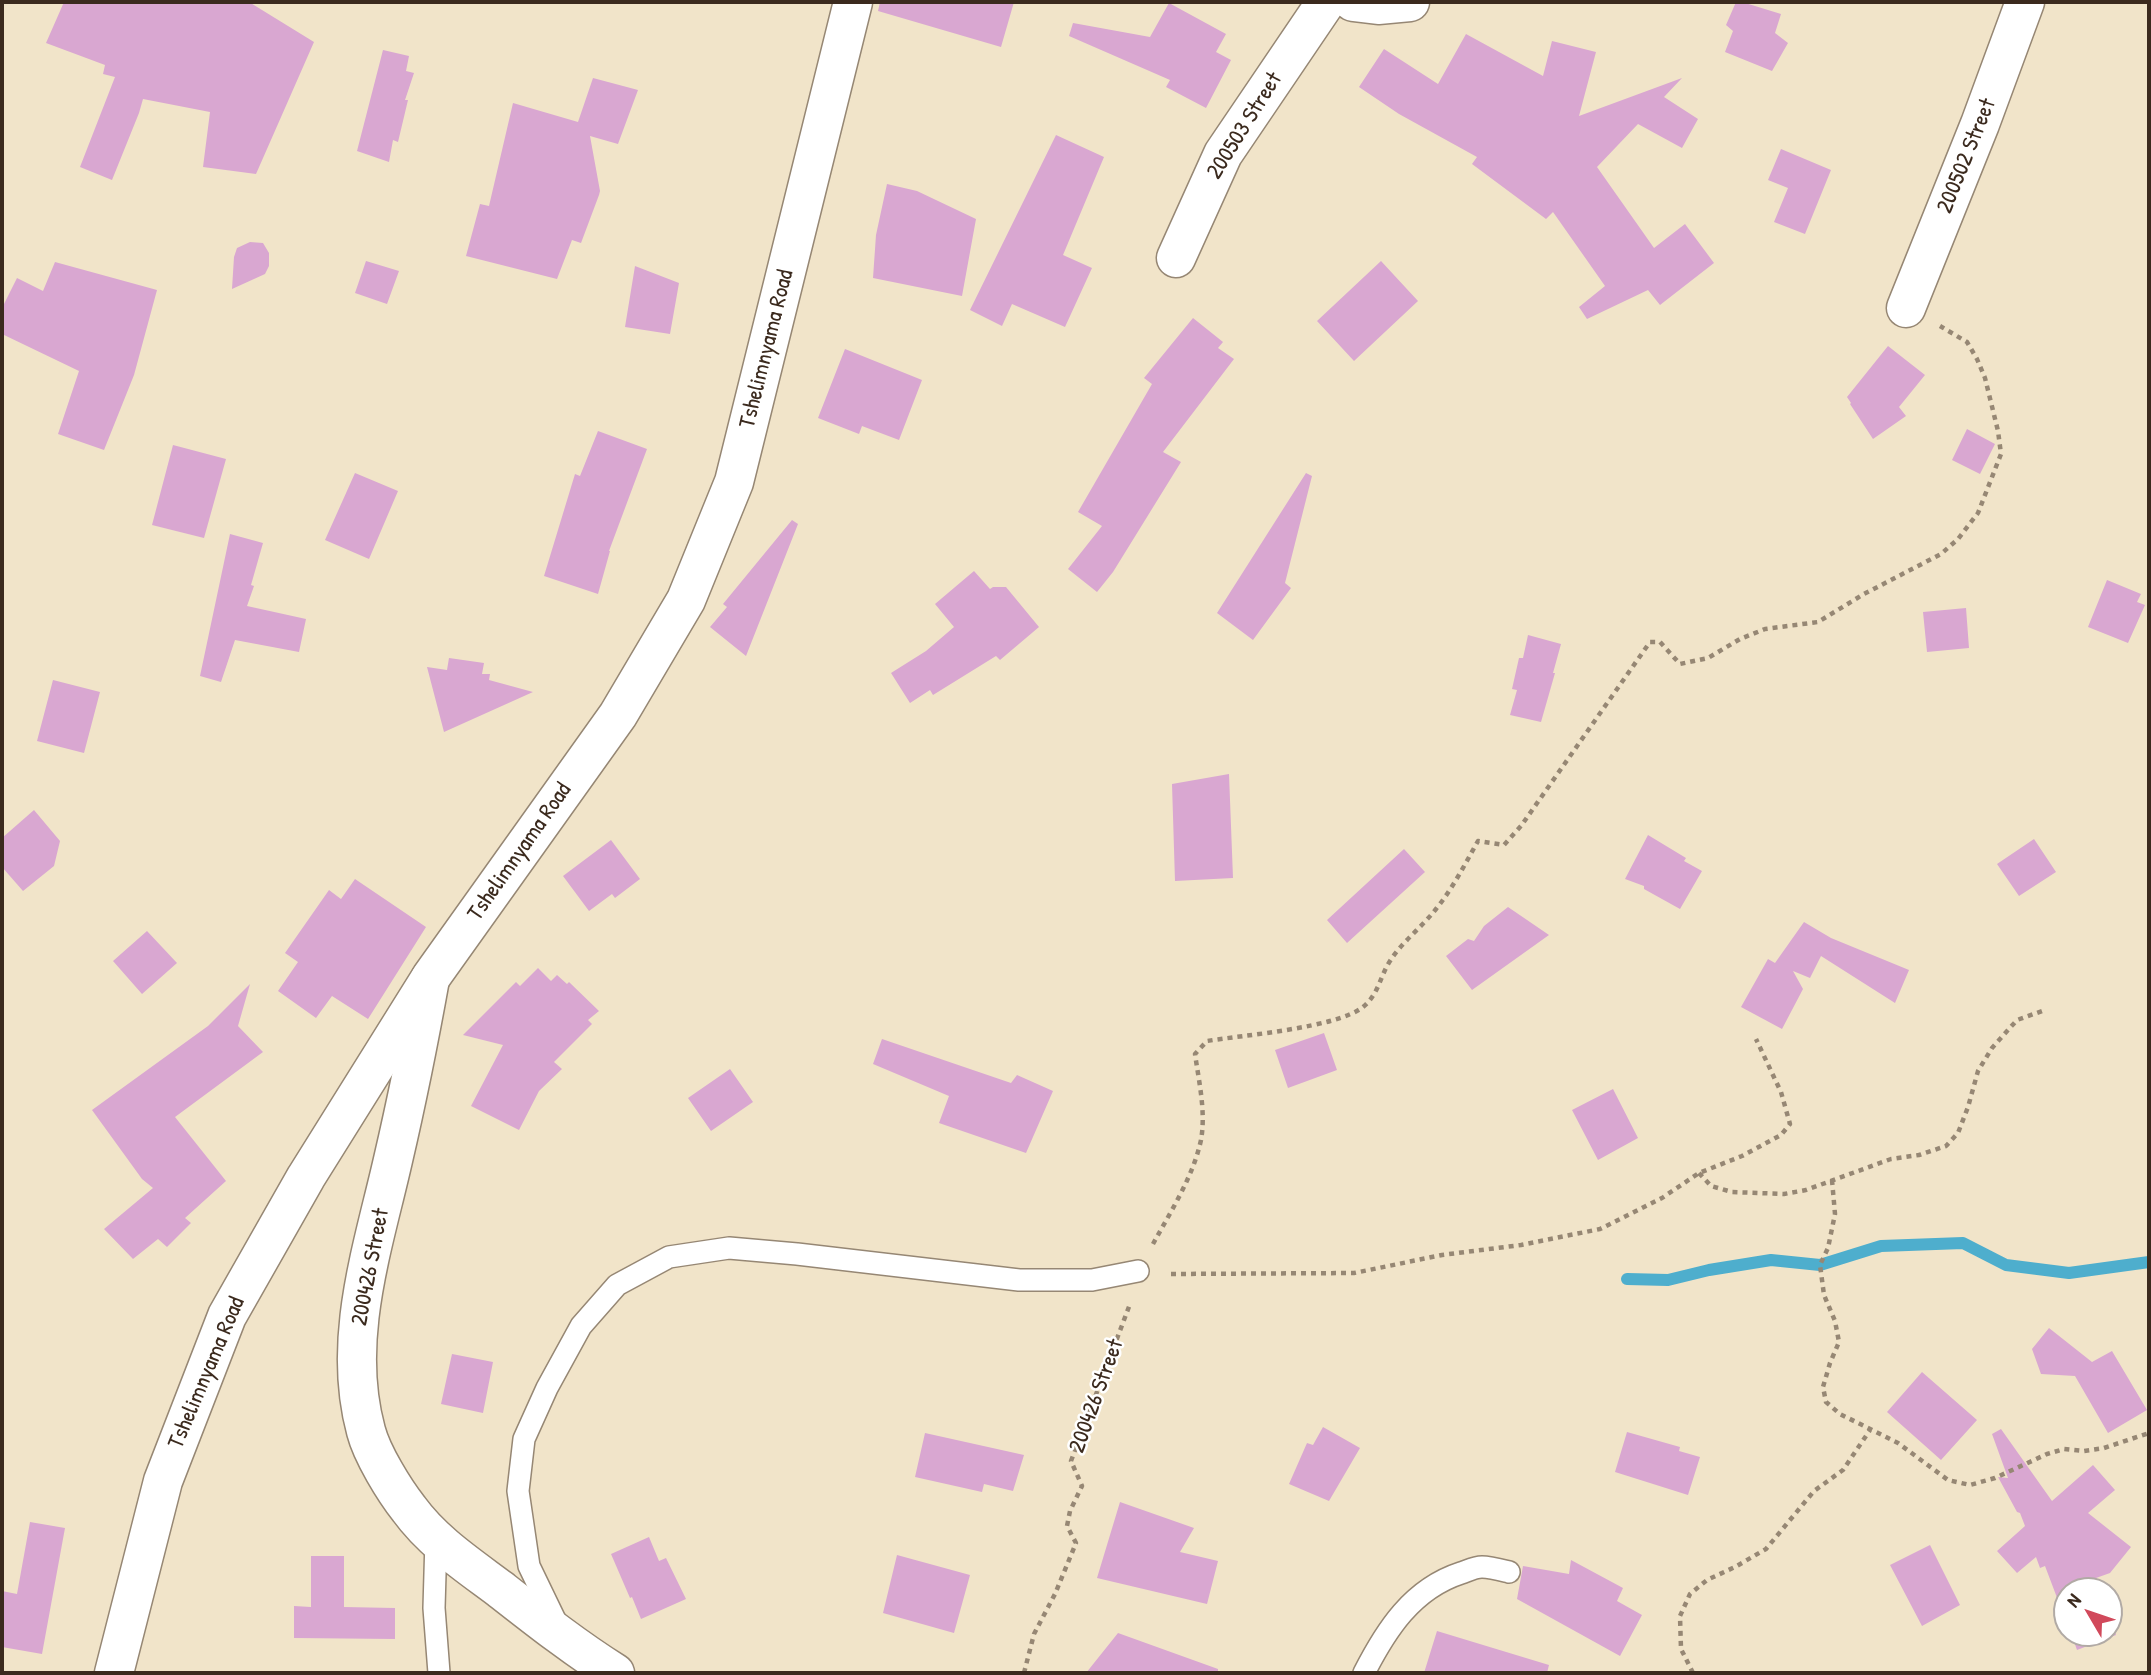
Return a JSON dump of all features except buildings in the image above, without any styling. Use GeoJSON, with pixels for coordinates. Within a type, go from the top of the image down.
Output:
{"type":"FeatureCollection","features":[{"type":"Feature","properties":{"kind":"street","name":"Tshelimnyama Road"},"geometry":{"type":"LineString","coordinates":[[114,1673],[163,1480],[220,1330],[306,1177],[430,977],[618,715],[686,600],[734,482],[853,2]]}},
{"type":"Feature","properties":{"kind":"street","name":"200503 Street"},"geometry":{"type":"LineString","coordinates":[[1176,258],[1223,153],[1326,2]]}},
{"type":"Feature","properties":{"kind":"street"},"geometry":{"type":"LineString","coordinates":[[1353,2],[1378,5],[1410,2]]}},
{"type":"Feature","properties":{"kind":"street","name":"200502 Street"},"geometry":{"type":"LineString","coordinates":[[1906,308],[1980,124],[2025,2]]}},
{"type":"Feature","properties":{"kind":"street","name":"200426 Street"},"geometry":{"type":"LineString","coordinates":[[430,977],[406,1107],[362,1300],[356,1372],[366,1432],[380,1462],[409,1510],[436,1539],[615,1673]]}},
{"type":"Feature","properties":{"kind":"lane"},"geometry":{"type":"LineString","coordinates":[[563,1636],[529,1566],[518,1491],[524,1439],[547,1388],[581,1326],[617,1285],[669,1256],[729,1248],[1019,1280],[1091,1280],[1138,1271]]}},
{"type":"Feature","properties":{"kind":"lane"},"geometry":{"type":"LineString","coordinates":[[436,1539],[434,1608],[439,1673]]}},
{"type":"Feature","properties":{"kind":"lane"},"geometry":{"type":"LineString","coordinates":[[1364,1673],[1393,1623],[1426,1589],[1446,1578],[1481,1567],[1509,1572]]}},
{"type":"Feature","properties":{"kind":"path"},"geometry":{"type":"LineString","coordinates":[[1756,1039],[1781,1093],[1790,1124],[1781,1135],[1742,1156],[1699,1173],[1662,1198],[1601,1229],[1521,1245],[1442,1255],[1354,1273],[1179,1275],[1138,1271],[1190,1175],[1201,1139],[1202,1097],[1195,1054],[1207,1041],[1319,1024],[1345,1016],[1364,1006],[1381,984],[1388,963],[1453,887],[1478,841],[1504,845],[1521,826],[1650,642],[1660,642],[1680,664],[1708,658],[1740,639],[1765,629],[1818,622],[1864,594],[1941,554],[1958,539],[1978,513],[2001,454],[1998,431],[1985,378],[1967,342],[1906,308]]}},
{"type":"Feature","properties":{"kind":"path"},"geometry":{"type":"LineString","coordinates":[[1699,1173],[1711,1186],[1732,1192],[1784,1194],[1805,1190],[1891,1159],[1919,1155],[1946,1146],[1958,1133],[1978,1071],[1992,1048],[2017,1020],[2045,1010]]}},
{"type":"Feature","properties":{"kind":"path"},"geometry":{"type":"LineString","coordinates":[[1832,1180],[1835,1214],[1828,1248],[1820,1265],[1824,1295],[1835,1321],[1839,1342],[1823,1387],[1826,1402],[1840,1414],[1898,1443],[1948,1480],[1970,1485],[1996,1478],[2047,1454],[2064,1450],[2105,1448],[2149,1433]]}},
{"type":"Feature","properties":{"kind":"path","name":"200426 Street"},"geometry":{"type":"LineString","coordinates":[[1024,1673],[1034,1634],[1055,1594],[1076,1543],[1067,1527],[1070,1511],[1082,1486],[1071,1461],[1126,1317],[1138,1271]]}},
{"type":"Feature","properties":{"kind":"path"},"geometry":{"type":"LineString","coordinates":[[1693,1673],[1681,1649],[1680,1616],[1690,1594],[1707,1580],[1766,1549],[1814,1491],[1843,1470],[1870,1430]]}},
{"type":"Feature","properties":{"kind":"waterway"},"geometry":{"type":"LineString","coordinates":[[1627,1279],[1668,1280],[1771,1260],[1820,1265],[1881,1246],[1963,1243],[2006,1265],[2069,1273],[2149,1262]]}}]}
